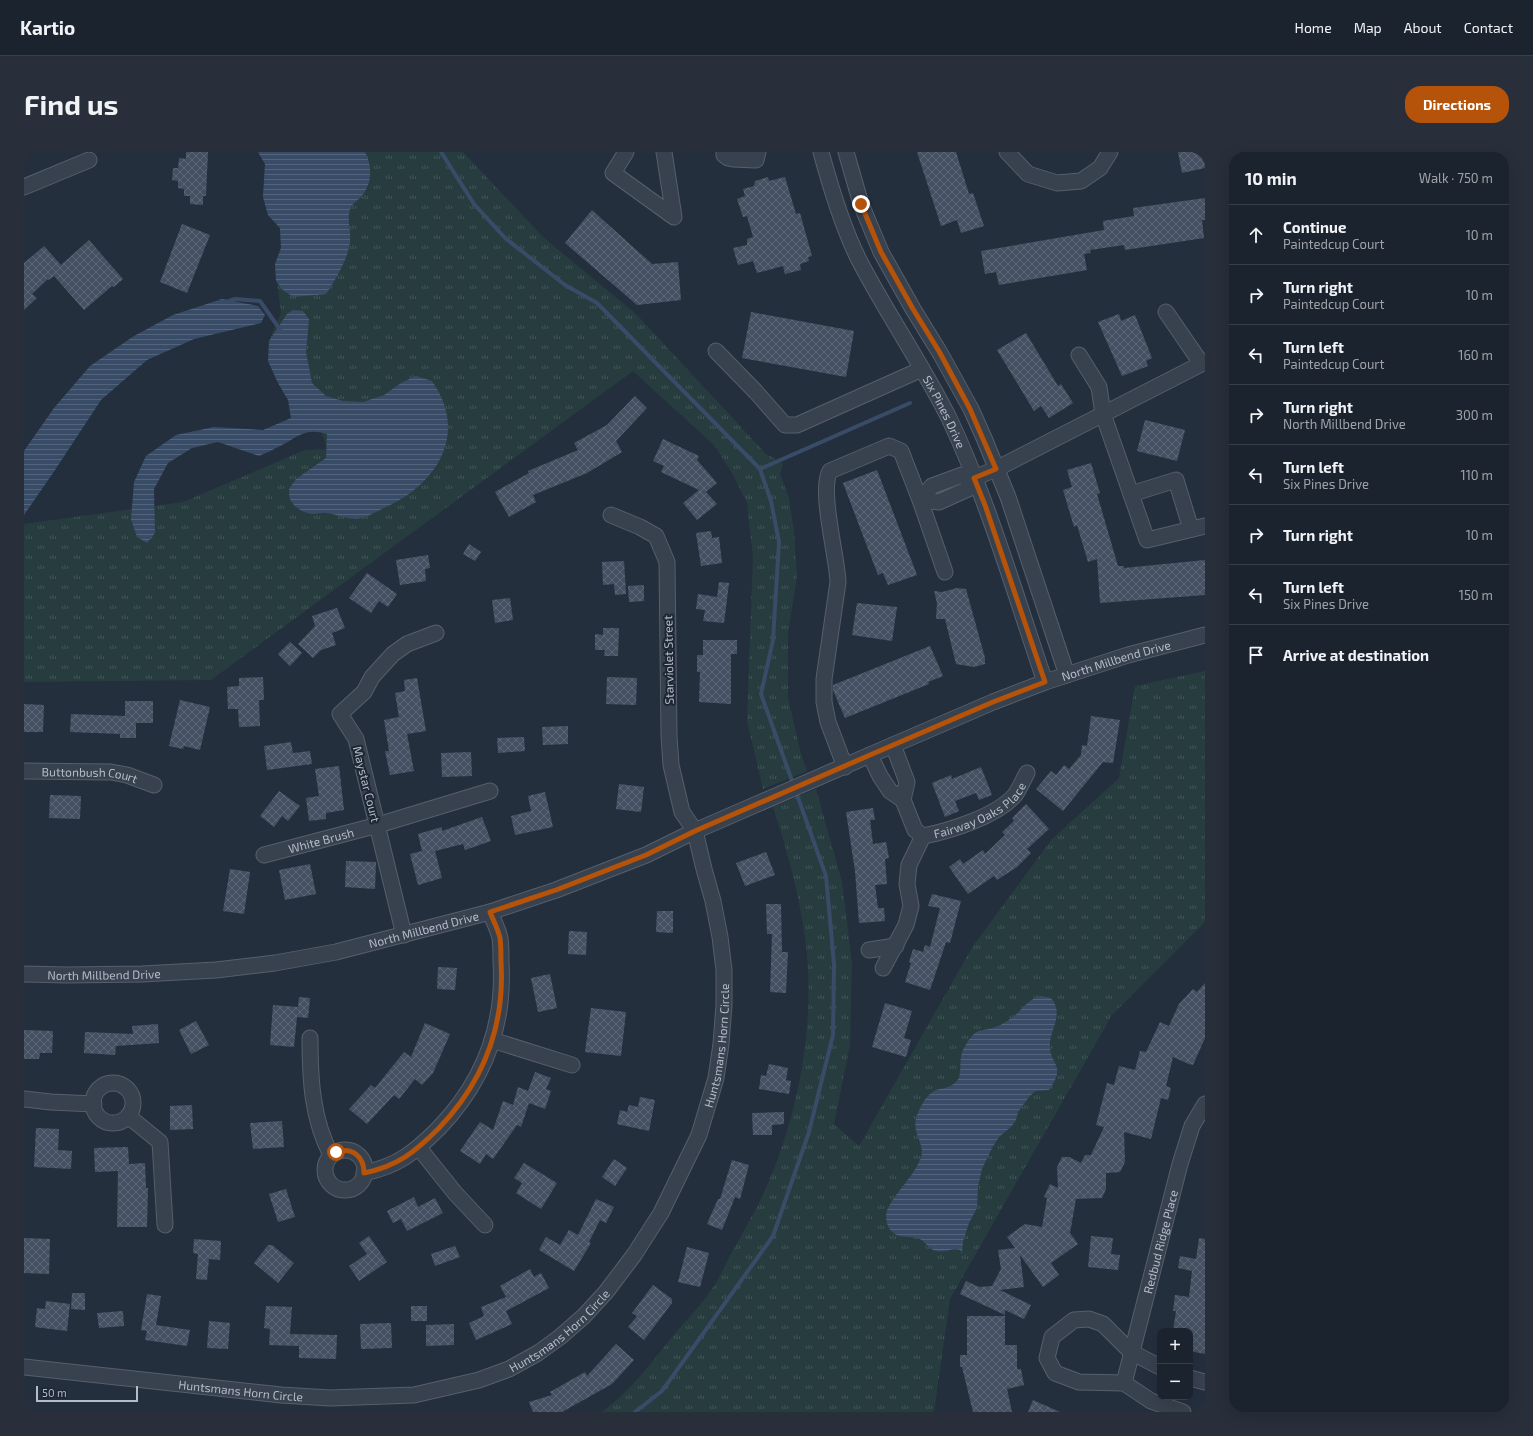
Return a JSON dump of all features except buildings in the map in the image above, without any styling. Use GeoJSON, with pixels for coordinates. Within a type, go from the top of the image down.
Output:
{"type":"FeatureCollection","features":[{"type":"Feature","properties":{"kind":"street"},"geometry":{"type":"LineString","coordinates":[[626,152],[613,173],[674,216],[664,152]]}},
{"type":"Feature","properties":{"kind":"street"},"geometry":{"type":"LineString","coordinates":[[724,152],[724,155],[733,160],[756,160],[758,152]]}},
{"type":"Feature","properties":{"kind":"street","name":"Six Pines Drive"},"geometry":{"type":"LineString","coordinates":[[821,152],[833,194],[858,259],[948,417],[972,479],[985,505],[1045,682]]}},
{"type":"Feature","properties":{"kind":"street","name":"Six Pines Drive"},"geometry":{"type":"LineString","coordinates":[[846,152],[861,204],[881,252],[940,353],[970,409],[1008,497],[1067,675]]}},
{"type":"Feature","properties":{"kind":"street"},"geometry":{"type":"LineString","coordinates":[[1007,152],[1028,174],[1057,183],[1081,181],[1100,168],[1110,152]]}},
{"type":"Feature","properties":{"kind":"street"},"geometry":{"type":"LineString","coordinates":[[24,188],[89,160]]}},
{"type":"Feature","properties":{"kind":"street"},"geometry":{"type":"LineString","coordinates":[[920,500],[932,486],[962,475],[972,479],[996,469],[1203,362],[1166,312]]}},
{"type":"Feature","properties":{"kind":"street"},"geometry":{"type":"LineString","coordinates":[[716,351],[756,392],[785,425],[797,425],[922,369]]}},
{"type":"Feature","properties":{"kind":"street"},"geometry":{"type":"LineString","coordinates":[[1079,355],[1099,387],[1103,414],[1147,540],[1198,527],[1176,480],[1131,494]]}},
{"type":"Feature","properties":{"kind":"street"},"geometry":{"type":"LineString","coordinates":[[845,767],[828,722],[824,702],[824,680],[838,582],[827,501],[827,477],[830,471],[889,446],[900,451],[920,500],[945,572]]}},
{"type":"Feature","properties":{"kind":"street","name":"Starviolet Street"},"geometry":{"type":"LineString","coordinates":[[611,515],[640,527],[656,536],[667,562],[669,736],[671,765],[682,812],[695,831]]}},
{"type":"Feature","properties":{"kind":"street","name":"Maystar Court"},"geometry":{"type":"LineString","coordinates":[[404,935],[356,739],[340,714],[364,692],[372,678],[392,654],[407,644],[436,634]]}},
{"type":"Feature","properties":{"kind":"street","name":"North Millbend Drive"},"geometry":{"type":"LineString","coordinates":[[24,974],[142,974],[216,970],[275,963],[336,952],[490,912],[577,882],[646,855],[695,831],[993,702],[1045,682],[1128,655],[1205,635]]}},
{"type":"Feature","properties":{"kind":"street"},"geometry":{"type":"LineString","coordinates":[[893,745],[907,782],[903,800]]}},
{"type":"Feature","properties":{"kind":"street","name":"Fairway Oaks Place"},"geometry":{"type":"LineString","coordinates":[[870,755],[880,776],[890,791],[903,800],[915,830],[923,836],[939,833],[987,815],[1003,805],[1014,795],[1027,773]]}},
{"type":"Feature","properties":{"kind":"street","name":"Buttonbush Court"},"geometry":{"type":"LineString","coordinates":[[24,771],[111,772],[127,775],[154,785]]}},
{"type":"Feature","properties":{"kind":"street","name":"White Brush"},"geometry":{"type":"LineString","coordinates":[[264,855],[378,826],[490,791]]}},
{"type":"Feature","properties":{"kind":"street","name":"Huntsmans Horn Circle"},"geometry":{"type":"LineString","coordinates":[[24,1367],[281,1395],[330,1398],[414,1395],[479,1380],[509,1369],[538,1353],[560,1337],[584,1316],[606,1292],[634,1255],[661,1213],[699,1135],[716,1078],[721,1044],[724,1005],[724,970],[720,937],[713,901],[695,831]]}},
{"type":"Feature","properties":{"kind":"street","name":"Fairway Oaks Place"},"geometry":{"type":"LineString","coordinates":[[883,968],[906,925],[910,906],[907,884],[909,865],[923,836]]}},
{"type":"Feature","properties":{"kind":"street"},"geometry":{"type":"LineString","coordinates":[[364,1173],[382,1169],[419,1148],[455,1112],[471,1088],[485,1062],[492,1040],[499,1008],[502,979],[500,938],[490,912]]}},
{"type":"Feature","properties":{"kind":"street"},"geometry":{"type":"LineString","coordinates":[[869,950],[896,946]]}},
{"type":"Feature","properties":{"kind":"street"},"geometry":{"type":"LineString","coordinates":[[310,1038],[311,1084],[320,1131],[331,1155]]}},
{"type":"Feature","properties":{"kind":"street"},"geometry":{"type":"LineString","coordinates":[[492,1040],[572,1065]]}},
{"type":"Feature","properties":{"kind":"street"},"geometry":{"type":"LineString","coordinates":[[106,1084],[118,1084],[128,1089],[133,1100],[132,1108],[128,1116],[119,1122],[106,1121],[101,1118],[96,1113],[94,1104],[96,1093],[106,1084]]}},
{"type":"Feature","properties":{"kind":"street"},"geometry":{"type":"LineString","coordinates":[[24,1099],[94,1104]]}},
{"type":"Feature","properties":{"kind":"street","name":"Redbud Ridge Place"},"geometry":{"type":"LineString","coordinates":[[1124,1383],[1180,1164],[1192,1126],[1205,1104]]}},
{"type":"Feature","properties":{"kind":"street"},"geometry":{"type":"LineString","coordinates":[[128,1116],[160,1142],[165,1225]]}},
{"type":"Feature","properties":{"kind":"street"},"geometry":{"type":"LineString","coordinates":[[419,1148],[485,1225]]}},
{"type":"Feature","properties":{"kind":"street"},"geometry":{"type":"LineString","coordinates":[[343,1150],[353,1152],[362,1159],[364,1173],[358,1185],[351,1189],[344,1190],[333,1186],[330,1183],[325,1174],[325,1167],[331,1155],[343,1150]]}},
{"type":"Feature","properties":{"kind":"street"},"geometry":{"type":"LineString","coordinates":[[1157,1365],[1131,1352],[1103,1324],[1089,1319],[1074,1320],[1052,1337],[1047,1358],[1055,1374],[1079,1382],[1124,1383],[1151,1401],[1183,1412]]}},
{"type":"Feature","properties":{"kind":"street"},"geometry":{"type":"LineString","coordinates":[[1193,1379],[1205,1382]]}},
{"type":"Feature","properties":{"kind":"green space"},"geometry":{"type":"Polygon","coordinates":[[[258,152],[463,152],[544,238],[635,313],[766,454],[783,463],[780,474],[789,498],[794,532],[797,576],[788,633],[788,698],[801,754],[807,771],[763,789],[747,721],[753,557],[747,503],[732,473],[715,446],[633,371],[211,680],[24,682],[24,524],[183,502],[305,450],[327,449],[319,424],[275,364],[271,336],[281,313],[275,264],[281,248],[280,228],[268,215],[263,197],[265,164],[258,152]]]}},
{"type":"Feature","properties":{"kind":"green space"},"geometry":{"type":"Polygon","coordinates":[[[1205,671],[1205,922],[1112,1015],[950,1299],[934,1412],[602,1412],[623,1394],[642,1374],[714,1287],[757,1207],[771,1177],[783,1145],[800,1079],[808,1011],[808,978],[806,945],[797,893],[784,841],[773,807],[816,789],[842,882],[852,962],[850,1045],[834,1124],[859,1146],[973,946],[1052,839],[1119,778],[1135,686],[1205,671]]]}},
{"type":"Feature","properties":{"kind":"water"},"geometry":{"type":"Polygon","coordinates":[[[258,152],[365,152],[368,158],[370,176],[367,188],[351,207],[349,215],[350,241],[347,254],[337,276],[326,294],[293,297],[283,290],[276,281],[275,264],[281,248],[280,228],[268,215],[263,197],[265,164],[258,152]]]}},
{"type":"Feature","properties":{"kind":"water"},"geometry":{"type":"Polygon","coordinates":[[[222,299],[258,306],[265,315],[261,323],[194,339],[147,360],[101,400],[24,515],[24,451],[54,408],[90,366],[134,336],[173,315],[222,299]]]}},
{"type":"Feature","properties":{"kind":"water"},"geometry":{"type":"Polygon","coordinates":[[[293,310],[303,311],[309,319],[306,352],[312,383],[326,396],[343,401],[363,402],[384,395],[401,383],[416,376],[432,381],[443,401],[448,420],[447,438],[442,456],[432,472],[419,486],[403,498],[363,517],[352,519],[324,513],[311,514],[301,510],[293,504],[290,498],[289,489],[296,479],[326,458],[327,434],[307,432],[259,456],[218,442],[192,448],[168,463],[154,489],[155,533],[147,543],[137,537],[131,519],[134,482],[146,456],[176,435],[214,427],[263,430],[291,418],[288,400],[268,361],[269,341],[287,314],[293,310]]]}},
{"type":"Feature","properties":{"kind":"water"},"geometry":{"type":"Polygon","coordinates":[[[1042,996],[1051,998],[1056,1009],[1057,1015],[1051,1037],[1050,1050],[1056,1065],[1057,1074],[1049,1090],[1035,1091],[1029,1097],[1018,1112],[1016,1120],[1012,1126],[999,1137],[992,1148],[982,1169],[978,1187],[977,1208],[969,1223],[963,1241],[962,1254],[958,1249],[936,1251],[920,1239],[895,1234],[888,1226],[886,1213],[917,1167],[922,1155],[921,1145],[915,1124],[917,1115],[923,1103],[932,1092],[949,1087],[956,1082],[960,1075],[962,1053],[973,1035],[978,1031],[999,1026],[1013,1017],[1030,1001],[1042,996]]]}},
{"type":"Feature","properties":{"kind":"waterway"},"geometry":{"type":"LineString","coordinates":[[441,152],[474,204],[505,238],[565,285],[597,303],[760,469],[771,501],[779,542],[773,640],[761,694],[826,876],[834,964],[833,1035],[809,1132],[773,1236],[662,1391],[635,1412]]}},
{"type":"Feature","properties":{"kind":"waterway"},"geometry":{"type":"LineString","coordinates":[[226,302],[235,299],[260,301],[281,331]]}},
{"type":"Feature","properties":{"kind":"waterway"},"geometry":{"type":"LineString","coordinates":[[760,469],[910,403]]}},
{"type":"Feature","properties":{"kind":"route"},"geometry":{"type":"LineString","coordinates":[[336,1152],[347,1150],[357,1154],[362,1159],[364,1173],[382,1169],[419,1148],[455,1112],[471,1088],[485,1062],[494,1034],[499,1008],[502,979],[500,938],[490,912],[556,890],[646,855],[695,831],[870,755],[993,702],[1045,682],[985,505],[974,478],[996,469],[984,438],[970,409],[940,353],[881,252],[861,204]]}}]}
